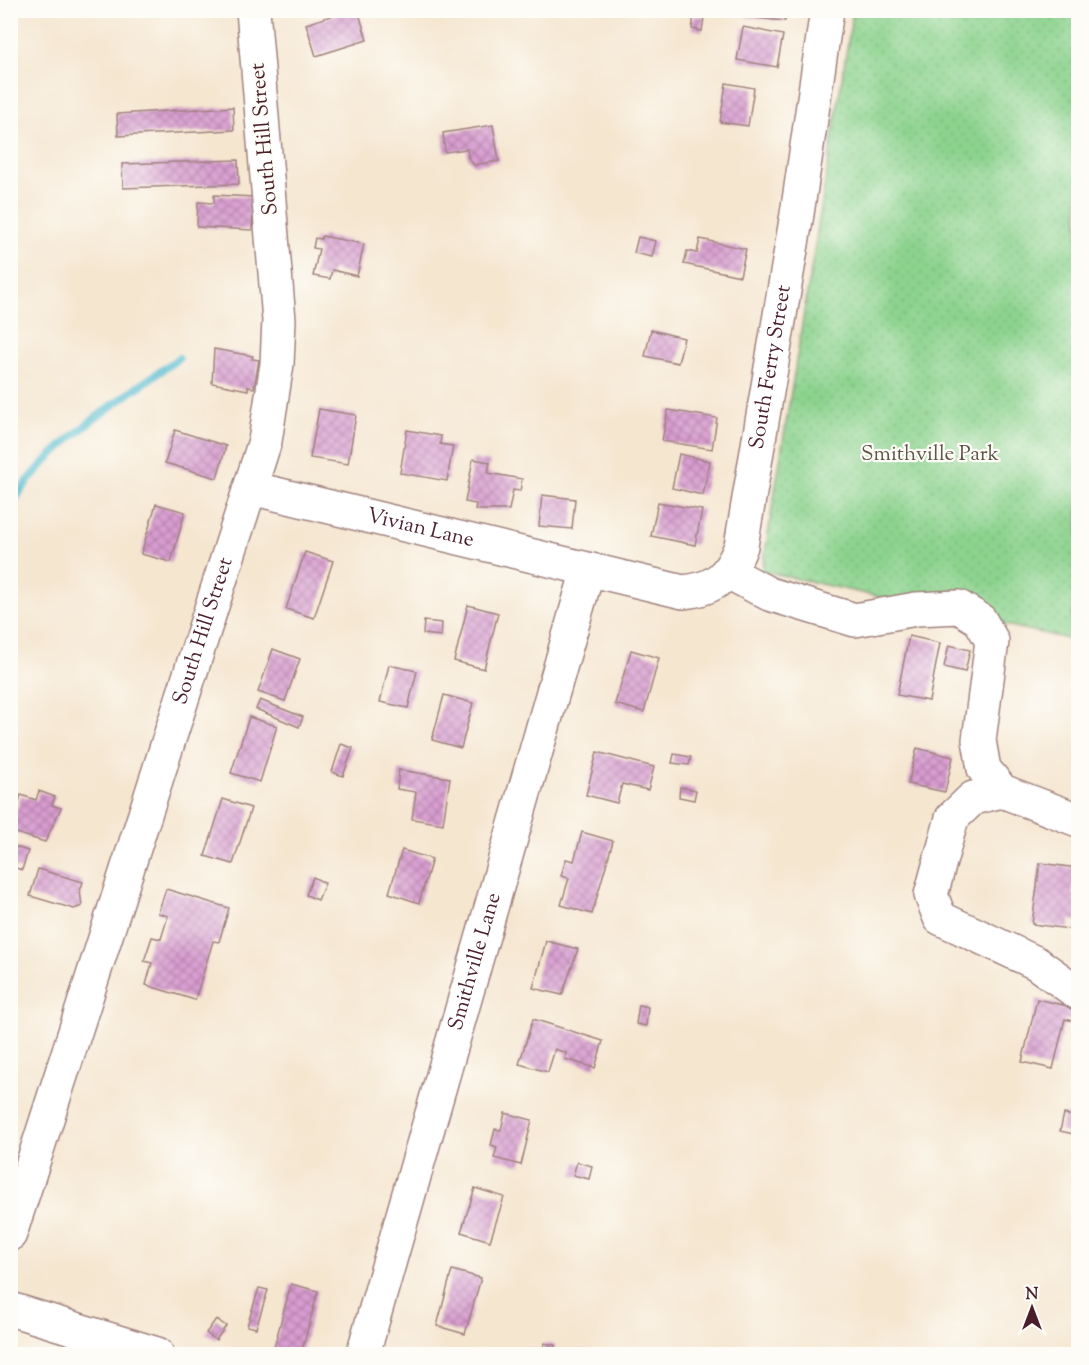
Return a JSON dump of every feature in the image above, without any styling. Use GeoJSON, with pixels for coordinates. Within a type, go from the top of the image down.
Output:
{"type":"FeatureCollection","features":[{"type":"Feature","properties":{"kind":"street","name":"South Hill Street"},"geometry":{"type":"LineString","coordinates":[[10,1234],[194,656],[251,488],[271,406],[279,320],[254,10]]}},
{"type":"Feature","properties":{"kind":"street","name":"South Ferry Street"},"geometry":{"type":"LineString","coordinates":[[728,572],[741,546],[797,214],[827,10]]}},
{"type":"Feature","properties":{"kind":"street","name":"Vivian Lane"},"geometry":{"type":"LineString","coordinates":[[251,488],[588,570]]}},
{"type":"Feature","properties":{"kind":"street"},"geometry":{"type":"LineString","coordinates":[[588,570],[683,592],[712,586],[728,572],[769,594],[855,620],[916,609],[959,607],[980,620],[992,641],[979,740],[984,769],[1002,791],[1078,820]]}},
{"type":"Feature","properties":{"kind":"street","name":"Smithville Lane"},"geometry":{"type":"LineString","coordinates":[[363,1354],[588,570]]}},
{"type":"Feature","properties":{"kind":"street"},"geometry":{"type":"LineString","coordinates":[[1002,791],[974,798],[952,818],[931,895],[939,918],[1036,963],[1078,993]]}},
{"type":"Feature","properties":{"kind":"street"},"geometry":{"type":"LineString","coordinates":[[10,1309],[157,1354]]}},
{"type":"Feature","properties":{"kind":"path"},"geometry":{"type":"LineString","coordinates":[[1056,15],[1078,17]]}},
{"type":"Feature","properties":{"kind":"green space","name":"Smithville Park"},"geometry":{"type":"Polygon","coordinates":[[[853,11],[1078,11],[1078,579],[1069,639],[762,571],[853,11]]]}},
{"type":"Feature","properties":{"kind":"building"},"geometry":{"type":"Polygon","coordinates":[[[349,10],[358,10],[367,40],[316,56],[306,24],[349,10]]]}},
{"type":"Feature","properties":{"kind":"building"},"geometry":{"type":"Polygon","coordinates":[[[746,10],[786,10],[785,21],[746,17],[746,10]]]}},
{"type":"Feature","properties":{"kind":"building"},"geometry":{"type":"Polygon","coordinates":[[[694,16],[704,17],[702,31],[692,29],[694,16]]]}},
{"type":"Feature","properties":{"kind":"building"},"geometry":{"type":"Polygon","coordinates":[[[743,27],[783,35],[777,67],[737,60],[743,27]]]}},
{"type":"Feature","properties":{"kind":"building"},"geometry":{"type":"Polygon","coordinates":[[[726,83],[754,88],[748,126],[720,122],[726,83]]]}},
{"type":"Feature","properties":{"kind":"building"},"geometry":{"type":"Polygon","coordinates":[[[233,107],[234,130],[118,136],[117,114],[233,107]]]}},
{"type":"Feature","properties":{"kind":"building"},"geometry":{"type":"Polygon","coordinates":[[[493,125],[499,161],[474,165],[468,157],[467,149],[445,152],[443,133],[493,125]]]}},
{"type":"Feature","properties":{"kind":"building"},"geometry":{"type":"Polygon","coordinates":[[[238,160],[239,184],[123,188],[122,164],[238,160]]]}},
{"type":"Feature","properties":{"kind":"building"},"geometry":{"type":"Polygon","coordinates":[[[214,195],[254,197],[252,230],[197,227],[198,202],[214,203],[214,195]]]}},
{"type":"Feature","properties":{"kind":"building"},"geometry":{"type":"Polygon","coordinates":[[[322,236],[364,244],[357,276],[332,270],[330,279],[313,276],[319,249],[313,248],[315,238],[321,239],[322,236]]]}},
{"type":"Feature","properties":{"kind":"building"},"geometry":{"type":"Polygon","coordinates":[[[638,237],[656,241],[652,257],[634,253],[638,237]]]}},
{"type":"Feature","properties":{"kind":"building"},"geometry":{"type":"Polygon","coordinates":[[[700,239],[746,249],[740,276],[684,264],[687,251],[697,253],[700,239]]]}},
{"type":"Feature","properties":{"kind":"building"},"geometry":{"type":"Polygon","coordinates":[[[651,330],[684,338],[678,363],[645,356],[651,330]]]}},
{"type":"Feature","properties":{"kind":"building"},"geometry":{"type":"Polygon","coordinates":[[[214,349],[253,356],[252,359],[259,360],[254,388],[248,387],[248,390],[212,383],[214,349]]]}},
{"type":"Feature","properties":{"kind":"building"},"geometry":{"type":"Polygon","coordinates":[[[319,409],[356,415],[348,464],[310,458],[319,409]]]}},
{"type":"Feature","properties":{"kind":"building"},"geometry":{"type":"Polygon","coordinates":[[[668,410],[717,418],[712,449],[662,441],[668,410]]]}},
{"type":"Feature","properties":{"kind":"building"},"geometry":{"type":"Polygon","coordinates":[[[175,430],[226,446],[217,478],[165,463],[175,430]]]}},
{"type":"Feature","properties":{"kind":"building"},"geometry":{"type":"Polygon","coordinates":[[[407,430],[441,436],[440,444],[453,446],[447,481],[400,473],[407,430]]]}},
{"type":"Feature","properties":{"kind":"building"},"geometry":{"type":"Polygon","coordinates":[[[679,454],[710,461],[703,495],[672,488],[679,454]]]}},
{"type":"Feature","properties":{"kind":"building"},"geometry":{"type":"Polygon","coordinates":[[[473,459],[490,462],[488,473],[522,479],[520,491],[513,490],[509,510],[475,510],[476,504],[465,502],[473,459]]]}},
{"type":"Feature","properties":{"kind":"building"},"geometry":{"type":"Polygon","coordinates":[[[542,495],[575,499],[572,529],[539,526],[542,495]]]}},
{"type":"Feature","properties":{"kind":"building"},"geometry":{"type":"Polygon","coordinates":[[[658,502],[702,510],[695,545],[651,536],[658,502]]]}},
{"type":"Feature","properties":{"kind":"building"},"geometry":{"type":"Polygon","coordinates":[[[156,504],[185,512],[171,562],[141,554],[156,504]]]}},
{"type":"Feature","properties":{"kind":"building"},"geometry":{"type":"Polygon","coordinates":[[[305,552],[333,561],[314,618],[286,609],[305,552]]]}},
{"type":"Feature","properties":{"kind":"building"},"geometry":{"type":"Polygon","coordinates":[[[468,605],[498,613],[484,669],[454,661],[468,605]]]}},
{"type":"Feature","properties":{"kind":"building"},"geometry":{"type":"Polygon","coordinates":[[[424,621],[442,623],[441,636],[423,634],[424,621]]]}},
{"type":"Feature","properties":{"kind":"building"},"geometry":{"type":"Polygon","coordinates":[[[909,636],[940,643],[929,701],[897,695],[909,636]]]}},
{"type":"Feature","properties":{"kind":"building"},"geometry":{"type":"Polygon","coordinates":[[[949,645],[970,650],[965,672],[944,667],[949,645]]]}},
{"type":"Feature","properties":{"kind":"building"},"geometry":{"type":"Polygon","coordinates":[[[273,649],[300,659],[285,701],[258,692],[273,649]]]}},
{"type":"Feature","properties":{"kind":"building"},"geometry":{"type":"Polygon","coordinates":[[[631,650],[659,658],[644,712],[615,704],[631,650]]]}},
{"type":"Feature","properties":{"kind":"building"},"geometry":{"type":"Polygon","coordinates":[[[389,665],[417,671],[408,708],[380,702],[389,665]]]}},
{"type":"Feature","properties":{"kind":"building"},"geometry":{"type":"Polygon","coordinates":[[[444,695],[473,703],[461,748],[432,740],[444,695]]]}},
{"type":"Feature","properties":{"kind":"building"},"geometry":{"type":"Polygon","coordinates":[[[260,700],[303,717],[299,727],[256,709],[260,700]]]}},
{"type":"Feature","properties":{"kind":"building"},"geometry":{"type":"Polygon","coordinates":[[[249,717],[277,726],[260,782],[231,773],[249,717]]]}},
{"type":"Feature","properties":{"kind":"building"},"geometry":{"type":"Polygon","coordinates":[[[341,744],[353,748],[343,776],[332,772],[341,744]]]}},
{"type":"Feature","properties":{"kind":"building"},"geometry":{"type":"Polygon","coordinates":[[[917,748],[953,757],[945,792],[908,784],[917,748]]]}},
{"type":"Feature","properties":{"kind":"building"},"geometry":{"type":"Polygon","coordinates":[[[597,752],[654,767],[648,790],[622,784],[617,803],[586,795],[597,752]]]}},
{"type":"Feature","properties":{"kind":"building"},"geometry":{"type":"Polygon","coordinates":[[[674,754],[691,757],[689,765],[672,763],[674,754]]]}},
{"type":"Feature","properties":{"kind":"building"},"geometry":{"type":"Polygon","coordinates":[[[399,770],[450,778],[443,824],[412,819],[416,792],[397,789],[399,770]]]}},
{"type":"Feature","properties":{"kind":"building"},"geometry":{"type":"Polygon","coordinates":[[[680,787],[696,790],[694,800],[679,797],[680,787]]]}},
{"type":"Feature","properties":{"kind":"building"},"geometry":{"type":"Polygon","coordinates":[[[39,791],[55,797],[52,805],[61,808],[45,842],[10,831],[21,795],[36,800],[39,791]]]}},
{"type":"Feature","properties":{"kind":"building"},"geometry":{"type":"Polygon","coordinates":[[[223,799],[251,808],[233,864],[205,856],[223,799]]]}},
{"type":"Feature","properties":{"kind":"building"},"geometry":{"type":"Polygon","coordinates":[[[582,832],[613,841],[592,914],[561,905],[569,878],[561,876],[566,859],[574,861],[582,832]]]}},
{"type":"Feature","properties":{"kind":"building"},"geometry":{"type":"Polygon","coordinates":[[[10,845],[28,851],[22,870],[10,866],[10,845]]]}},
{"type":"Feature","properties":{"kind":"building"},"geometry":{"type":"Polygon","coordinates":[[[402,850],[432,859],[419,903],[389,893],[402,850]]]}},
{"type":"Feature","properties":{"kind":"building"},"geometry":{"type":"Polygon","coordinates":[[[1040,863],[1077,868],[1073,895],[1078,896],[1078,921],[1070,920],[1069,929],[1032,924],[1040,863]]]}},
{"type":"Feature","properties":{"kind":"building"},"geometry":{"type":"Polygon","coordinates":[[[38,869],[83,882],[80,891],[82,906],[74,909],[30,896],[38,869]]]}},
{"type":"Feature","properties":{"kind":"building"},"geometry":{"type":"Polygon","coordinates":[[[313,877],[325,883],[318,900],[306,895],[313,877]]]}},
{"type":"Feature","properties":{"kind":"building"},"geometry":{"type":"Polygon","coordinates":[[[166,889],[229,908],[219,942],[213,941],[195,1000],[146,985],[152,963],[144,961],[152,937],[161,939],[168,916],[158,913],[166,889]]]}},
{"type":"Feature","properties":{"kind":"building"},"geometry":{"type":"Polygon","coordinates":[[[546,941],[578,949],[562,995],[533,988],[546,941]]]}},
{"type":"Feature","properties":{"kind":"building"},"geometry":{"type":"Polygon","coordinates":[[[1037,999],[1076,1008],[1073,1021],[1065,1019],[1053,1069],[1022,1062],[1037,999]]]}},
{"type":"Feature","properties":{"kind":"building"},"geometry":{"type":"Polygon","coordinates":[[[639,1005],[648,1007],[646,1026],[636,1024],[639,1005]]]}},
{"type":"Feature","properties":{"kind":"building"},"geometry":{"type":"Polygon","coordinates":[[[533,1019],[603,1041],[595,1068],[565,1059],[566,1053],[555,1049],[548,1072],[519,1064],[533,1019]]]}},
{"type":"Feature","properties":{"kind":"building"},"geometry":{"type":"Polygon","coordinates":[[[505,1113],[532,1120],[521,1165],[494,1158],[497,1147],[491,1145],[495,1129],[501,1130],[505,1113]]]}},
{"type":"Feature","properties":{"kind":"building"},"geometry":{"type":"Polygon","coordinates":[[[1064,1114],[1078,1117],[1078,1135],[1060,1131],[1064,1114]]]}},
{"type":"Feature","properties":{"kind":"building"},"geometry":{"type":"Polygon","coordinates":[[[577,1162],[592,1166],[589,1179],[573,1175],[577,1162]]]}},
{"type":"Feature","properties":{"kind":"building"},"geometry":{"type":"Polygon","coordinates":[[[475,1188],[504,1197],[490,1241],[461,1232],[475,1188]]]}},
{"type":"Feature","properties":{"kind":"building"},"geometry":{"type":"Polygon","coordinates":[[[452,1270],[481,1278],[465,1334],[437,1326],[452,1270]]]}},
{"type":"Feature","properties":{"kind":"building"},"geometry":{"type":"Polygon","coordinates":[[[291,1284],[318,1291],[301,1354],[273,1351],[291,1284]]]}},
{"type":"Feature","properties":{"kind":"building"},"geometry":{"type":"Polygon","coordinates":[[[259,1288],[268,1290],[256,1328],[247,1326],[259,1288]]]}},
{"type":"Feature","properties":{"kind":"building"},"geometry":{"type":"Polygon","coordinates":[[[216,1319],[226,1326],[216,1340],[206,1333],[216,1319]]]}},
{"type":"Feature","properties":{"kind":"building"},"geometry":{"type":"Polygon","coordinates":[[[544,1343],[555,1345],[554,1354],[543,1354],[544,1343]]]}},
{"type":"Feature","properties":{"kind":"waterway"},"geometry":{"type":"LineString","coordinates":[[10,508],[24,486],[63,444],[179,358]]}}]}
